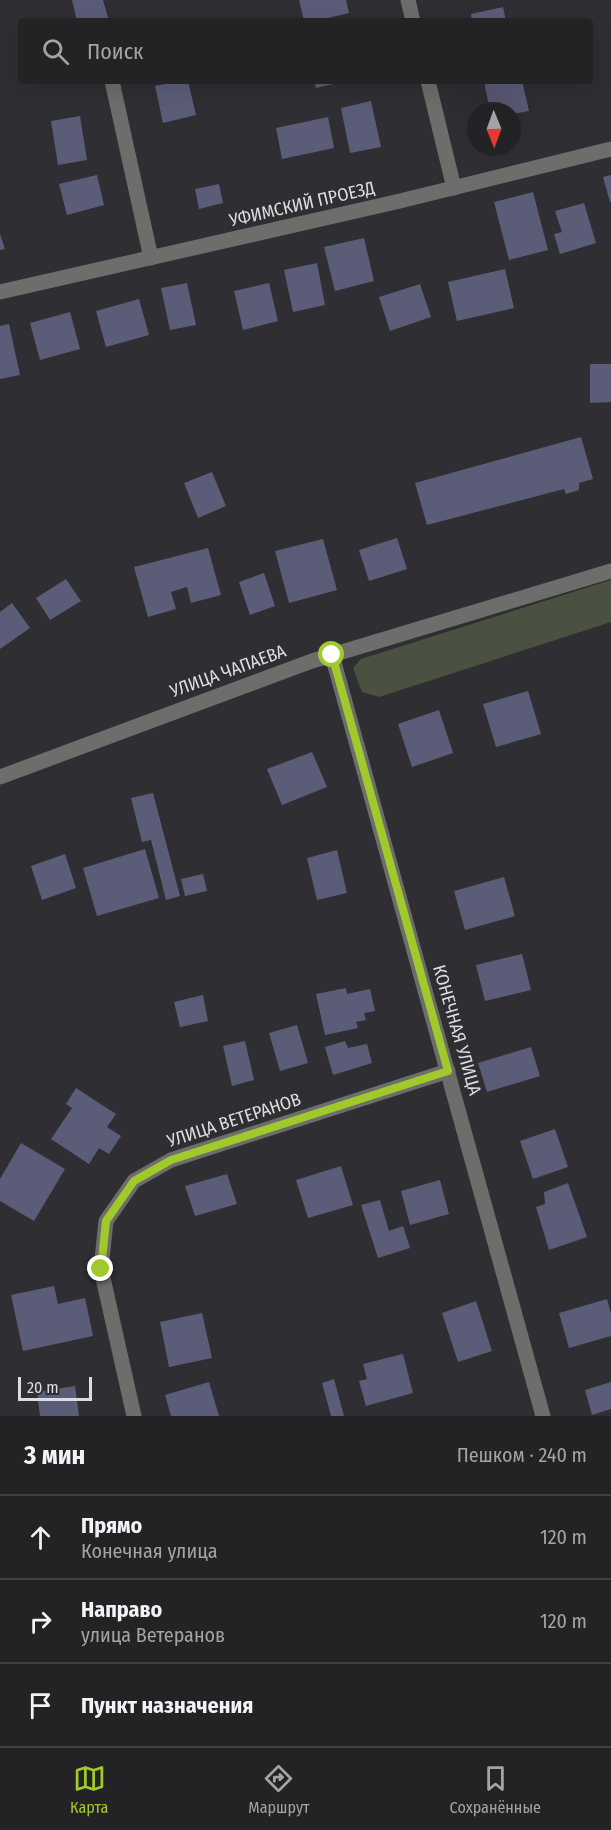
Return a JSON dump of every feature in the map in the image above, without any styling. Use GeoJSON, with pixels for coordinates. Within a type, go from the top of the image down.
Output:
{"type":"FeatureCollection","features":[{"type":"Feature","properties":{"kind":"street"},"geometry":{"type":"LineString","coordinates":[[408,0],[412,18]]}},
{"type":"Feature","properties":{"kind":"street"},"geometry":{"type":"LineString","coordinates":[[113,84],[151,258]]}},
{"type":"Feature","properties":{"kind":"street"},"geometry":{"type":"LineString","coordinates":[[429,84],[454,188]]}},
{"type":"Feature","properties":{"kind":"street","name":"УФИМСКИЙ ПРОЕЗД"},"geometry":{"type":"LineString","coordinates":[[0,292],[454,188],[611,149]]}},
{"type":"Feature","properties":{"kind":"street","name":"УЛИЦА ЧАПАЕВА"},"geometry":{"type":"LineString","coordinates":[[0,777],[332,655],[611,571]]}},
{"type":"Feature","properties":{"kind":"street","name":"КОНЕЧНАЯ УЛИЦА"},"geometry":{"type":"LineString","coordinates":[[332,655],[448,1071],[540,1415]]}},
{"type":"Feature","properties":{"kind":"street","name":"УЛИЦА ВЕТЕРАНОВ"},"geometry":{"type":"LineString","coordinates":[[134,1416],[101,1269],[106,1221],[134,1181],[171,1160],[448,1071]]}},
{"type":"Feature","properties":{"kind":"green space"},"geometry":{"type":"Polygon","coordinates":[[[611,580],[611,622],[379,697],[362,692],[353,668],[361,659],[611,580]]]}},
{"type":"Feature","properties":{"kind":"building"},"geometry":{"type":"Polygon","coordinates":[[[72,0],[103,0],[108,18],[76,18],[72,0]]]}},
{"type":"Feature","properties":{"kind":"building"},"geometry":{"type":"Polygon","coordinates":[[[299,0],[346,0],[349,13],[328,18],[303,18],[299,0]]]}},
{"type":"Feature","properties":{"kind":"building"},"geometry":{"type":"Polygon","coordinates":[[[503,7],[505,18],[472,18],[471,14],[503,7]]]}},
{"type":"Feature","properties":{"kind":"building"},"geometry":{"type":"Polygon","coordinates":[[[189,84],[196,115],[163,123],[155,86],[189,84]]]}},
{"type":"Feature","properties":{"kind":"building"},"geometry":{"type":"Polygon","coordinates":[[[315,84],[333,84],[316,88],[315,84]]]}},
{"type":"Feature","properties":{"kind":"building"},"geometry":{"type":"Polygon","coordinates":[[[485,84],[523,84],[529,111],[521,112],[521,102],[488,102],[485,84]]]}},
{"type":"Feature","properties":{"kind":"building"},"geometry":{"type":"Polygon","coordinates":[[[371,101],[381,147],[350,153],[341,108],[371,101]]]}},
{"type":"Feature","properties":{"kind":"building"},"geometry":{"type":"Polygon","coordinates":[[[80,116],[87,160],[58,165],[51,121],[80,116]]]}},
{"type":"Feature","properties":{"kind":"building"},"geometry":{"type":"Polygon","coordinates":[[[328,117],[334,148],[282,159],[276,128],[328,117]]]}},
{"type":"Feature","properties":{"kind":"building"},"geometry":{"type":"Polygon","coordinates":[[[97,175],[104,205],[67,215],[59,184],[97,175]]]}},
{"type":"Feature","properties":{"kind":"building"},"geometry":{"type":"Polygon","coordinates":[[[611,175],[611,202],[610,202],[603,177],[611,175]]]}},
{"type":"Feature","properties":{"kind":"building"},"geometry":{"type":"Polygon","coordinates":[[[219,184],[223,203],[199,209],[195,189],[219,184]]]}},
{"type":"Feature","properties":{"kind":"building"},"geometry":{"type":"Polygon","coordinates":[[[533,192],[548,250],[509,260],[494,202],[533,192]]]}},
{"type":"Feature","properties":{"kind":"building"},"geometry":{"type":"Polygon","coordinates":[[[584,203],[596,243],[560,254],[554,234],[562,232],[555,211],[584,203]]]}},
{"type":"Feature","properties":{"kind":"building"},"geometry":{"type":"Polygon","coordinates":[[[0,234],[5,249],[0,250],[0,234]]]}},
{"type":"Feature","properties":{"kind":"building"},"geometry":{"type":"Polygon","coordinates":[[[364,238],[374,281],[335,291],[324,247],[364,238]]]}},
{"type":"Feature","properties":{"kind":"building"},"geometry":{"type":"Polygon","coordinates":[[[317,263],[325,305],[293,312],[284,270],[317,263]]]}},
{"type":"Feature","properties":{"kind":"building"},"geometry":{"type":"Polygon","coordinates":[[[505,269],[514,308],[457,321],[448,282],[505,269]]]}},
{"type":"Feature","properties":{"kind":"building"},"geometry":{"type":"Polygon","coordinates":[[[187,283],[196,325],[170,330],[161,288],[187,283]]]}},
{"type":"Feature","properties":{"kind":"building"},"geometry":{"type":"Polygon","coordinates":[[[269,283],[278,321],[243,330],[234,291],[269,283]]]}},
{"type":"Feature","properties":{"kind":"building"},"geometry":{"type":"Polygon","coordinates":[[[420,284],[431,317],[390,331],[379,297],[420,284]]]}},
{"type":"Feature","properties":{"kind":"building"},"geometry":{"type":"Polygon","coordinates":[[[139,299],[149,335],[106,347],[96,311],[139,299]]]}},
{"type":"Feature","properties":{"kind":"building"},"geometry":{"type":"Polygon","coordinates":[[[70,312],[80,349],[40,360],[30,323],[70,312]]]}},
{"type":"Feature","properties":{"kind":"building"},"geometry":{"type":"Polygon","coordinates":[[[9,324],[20,375],[0,379],[0,326],[9,324]]]}},
{"type":"Feature","properties":{"kind":"building"},"geometry":{"type":"Polygon","coordinates":[[[590,364],[611,364],[611,402],[590,403],[590,364]]]}},
{"type":"Feature","properties":{"kind":"building"},"geometry":{"type":"Polygon","coordinates":[[[581,437],[593,479],[579,483],[579,490],[566,494],[564,489],[427,525],[415,483],[581,437]]]}},
{"type":"Feature","properties":{"kind":"building"},"geometry":{"type":"Polygon","coordinates":[[[212,472],[226,506],[198,518],[184,483],[212,472]]]}},
{"type":"Feature","properties":{"kind":"building"},"geometry":{"type":"Polygon","coordinates":[[[397,538],[407,569],[369,581],[359,550],[397,538]]]}},
{"type":"Feature","properties":{"kind":"building"},"geometry":{"type":"Polygon","coordinates":[[[323,539],[337,590],[289,603],[275,551],[323,539]]]}},
{"type":"Feature","properties":{"kind":"building"},"geometry":{"type":"Polygon","coordinates":[[[208,548],[221,595],[191,603],[187,587],[171,592],[176,609],[148,617],[134,567],[208,548]]]}},
{"type":"Feature","properties":{"kind":"building"},"geometry":{"type":"Polygon","coordinates":[[[264,573],[275,606],[250,615],[239,582],[264,573]]]}},
{"type":"Feature","properties":{"kind":"building"},"geometry":{"type":"Polygon","coordinates":[[[66,579],[81,601],[50,620],[36,598],[66,579]]]}},
{"type":"Feature","properties":{"kind":"building"},"geometry":{"type":"Polygon","coordinates":[[[12,603],[30,628],[0,649],[0,612],[12,603]]]}},
{"type":"Feature","properties":{"kind":"building"},"geometry":{"type":"Polygon","coordinates":[[[528,691],[541,734],[496,747],[483,704],[528,691]]]}},
{"type":"Feature","properties":{"kind":"building"},"geometry":{"type":"Polygon","coordinates":[[[439,710],[453,753],[412,767],[398,724],[439,710]]]}},
{"type":"Feature","properties":{"kind":"building"},"geometry":{"type":"Polygon","coordinates":[[[312,752],[327,787],[282,805],[267,769],[312,752]]]}},
{"type":"Feature","properties":{"kind":"building"},"geometry":{"type":"Polygon","coordinates":[[[153,793],[180,896],[166,900],[151,840],[142,842],[131,798],[153,793]]]}},
{"type":"Feature","properties":{"kind":"building"},"geometry":{"type":"Polygon","coordinates":[[[145,849],[159,898],[97,916],[83,868],[145,849]]]}},
{"type":"Feature","properties":{"kind":"building"},"geometry":{"type":"Polygon","coordinates":[[[337,850],[347,893],[317,900],[307,858],[337,850]]]}},
{"type":"Feature","properties":{"kind":"building"},"geometry":{"type":"Polygon","coordinates":[[[65,854],[76,888],[42,900],[31,866],[65,854]]]}},
{"type":"Feature","properties":{"kind":"building"},"geometry":{"type":"Polygon","coordinates":[[[203,874],[207,891],[185,896],[181,879],[203,874]]]}},
{"type":"Feature","properties":{"kind":"building"},"geometry":{"type":"Polygon","coordinates":[[[504,877],[515,916],[465,930],[454,891],[504,877]]]}},
{"type":"Feature","properties":{"kind":"building"},"geometry":{"type":"Polygon","coordinates":[[[522,954],[531,990],[485,1001],[476,965],[522,954]]]}},
{"type":"Feature","properties":{"kind":"building"},"geometry":{"type":"Polygon","coordinates":[[[346,988],[347,994],[370,989],[375,1011],[364,1013],[366,1020],[356,1022],[358,1028],[325,1035],[316,994],[346,988]]]}},
{"type":"Feature","properties":{"kind":"building"},"geometry":{"type":"Polygon","coordinates":[[[203,995],[208,1021],[180,1027],[174,1002],[203,995]]]}},
{"type":"Feature","properties":{"kind":"building"},"geometry":{"type":"Polygon","coordinates":[[[297,1025],[308,1063],[280,1071],[269,1033],[297,1025]]]}},
{"type":"Feature","properties":{"kind":"building"},"geometry":{"type":"Polygon","coordinates":[[[245,1041],[254,1080],[232,1086],[223,1046],[245,1041]]]}},
{"type":"Feature","properties":{"kind":"building"},"geometry":{"type":"Polygon","coordinates":[[[345,1041],[348,1048],[367,1044],[372,1063],[333,1075],[325,1047],[345,1041]]]}},
{"type":"Feature","properties":{"kind":"building"},"geometry":{"type":"Polygon","coordinates":[[[531,1047],[540,1076],[487,1092],[478,1063],[531,1047]]]}},
{"type":"Feature","properties":{"kind":"building"},"geometry":{"type":"Polygon","coordinates":[[[76,1088],[116,1114],[107,1127],[121,1136],[109,1154],[99,1148],[89,1164],[51,1139],[72,1108],[66,1104],[76,1088]]]}},
{"type":"Feature","properties":{"kind":"building"},"geometry":{"type":"Polygon","coordinates":[[[555,1129],[568,1167],[533,1179],[520,1141],[555,1129]]]}},
{"type":"Feature","properties":{"kind":"building"},"geometry":{"type":"Polygon","coordinates":[[[21,1143],[65,1169],[34,1221],[0,1201],[0,1179],[21,1143]]]}},
{"type":"Feature","properties":{"kind":"building"},"geometry":{"type":"Polygon","coordinates":[[[341,1166],[353,1205],[308,1218],[296,1180],[341,1166]]]}},
{"type":"Feature","properties":{"kind":"building"},"geometry":{"type":"Polygon","coordinates":[[[227,1174],[237,1204],[195,1216],[185,1186],[227,1174]]]}},
{"type":"Feature","properties":{"kind":"building"},"geometry":{"type":"Polygon","coordinates":[[[440,1180],[449,1214],[410,1225],[401,1191],[440,1180]]]}},
{"type":"Feature","properties":{"kind":"building"},"geometry":{"type":"Polygon","coordinates":[[[568,1183],[587,1237],[549,1250],[536,1207],[545,1204],[544,1192],[568,1183]]]}},
{"type":"Feature","properties":{"kind":"building"},"geometry":{"type":"Polygon","coordinates":[[[380,1200],[389,1231],[403,1226],[410,1248],[378,1258],[361,1205],[380,1200]]]}},
{"type":"Feature","properties":{"kind":"building"},"geometry":{"type":"Polygon","coordinates":[[[54,1286],[58,1304],[85,1298],[93,1336],[23,1351],[11,1295],[54,1286]]]}},
{"type":"Feature","properties":{"kind":"building"},"geometry":{"type":"Polygon","coordinates":[[[607,1299],[611,1314],[611,1336],[569,1348],[559,1313],[607,1299]]]}},
{"type":"Feature","properties":{"kind":"building"},"geometry":{"type":"Polygon","coordinates":[[[476,1301],[492,1351],[458,1362],[442,1313],[476,1301]]]}},
{"type":"Feature","properties":{"kind":"building"},"geometry":{"type":"Polygon","coordinates":[[[202,1313],[212,1358],[169,1367],[160,1322],[202,1313]]]}},
{"type":"Feature","properties":{"kind":"building"},"geometry":{"type":"Polygon","coordinates":[[[403,1354],[413,1393],[366,1406],[359,1381],[367,1379],[363,1364],[403,1354]]]}},
{"type":"Feature","properties":{"kind":"building"},"geometry":{"type":"Polygon","coordinates":[[[334,1379],[344,1416],[331,1416],[322,1383],[334,1379]]]}},
{"type":"Feature","properties":{"kind":"building"},"geometry":{"type":"Polygon","coordinates":[[[209,1382],[219,1416],[171,1416],[165,1395],[209,1382]]]}},
{"type":"Feature","properties":{"kind":"building"},"geometry":{"type":"Polygon","coordinates":[[[611,1382],[611,1409],[592,1415],[585,1390],[611,1382]]]}},
{"type":"Feature","properties":{"kind":"building"},"geometry":{"type":"Polygon","coordinates":[[[75,1386],[79,1416],[40,1416],[37,1392],[75,1386]]]}},
{"type":"Feature","properties":{"kind":"route"},"geometry":{"type":"LineString","coordinates":[[101,1269],[106,1221],[134,1181],[171,1160],[448,1071],[332,655]]}}]}
